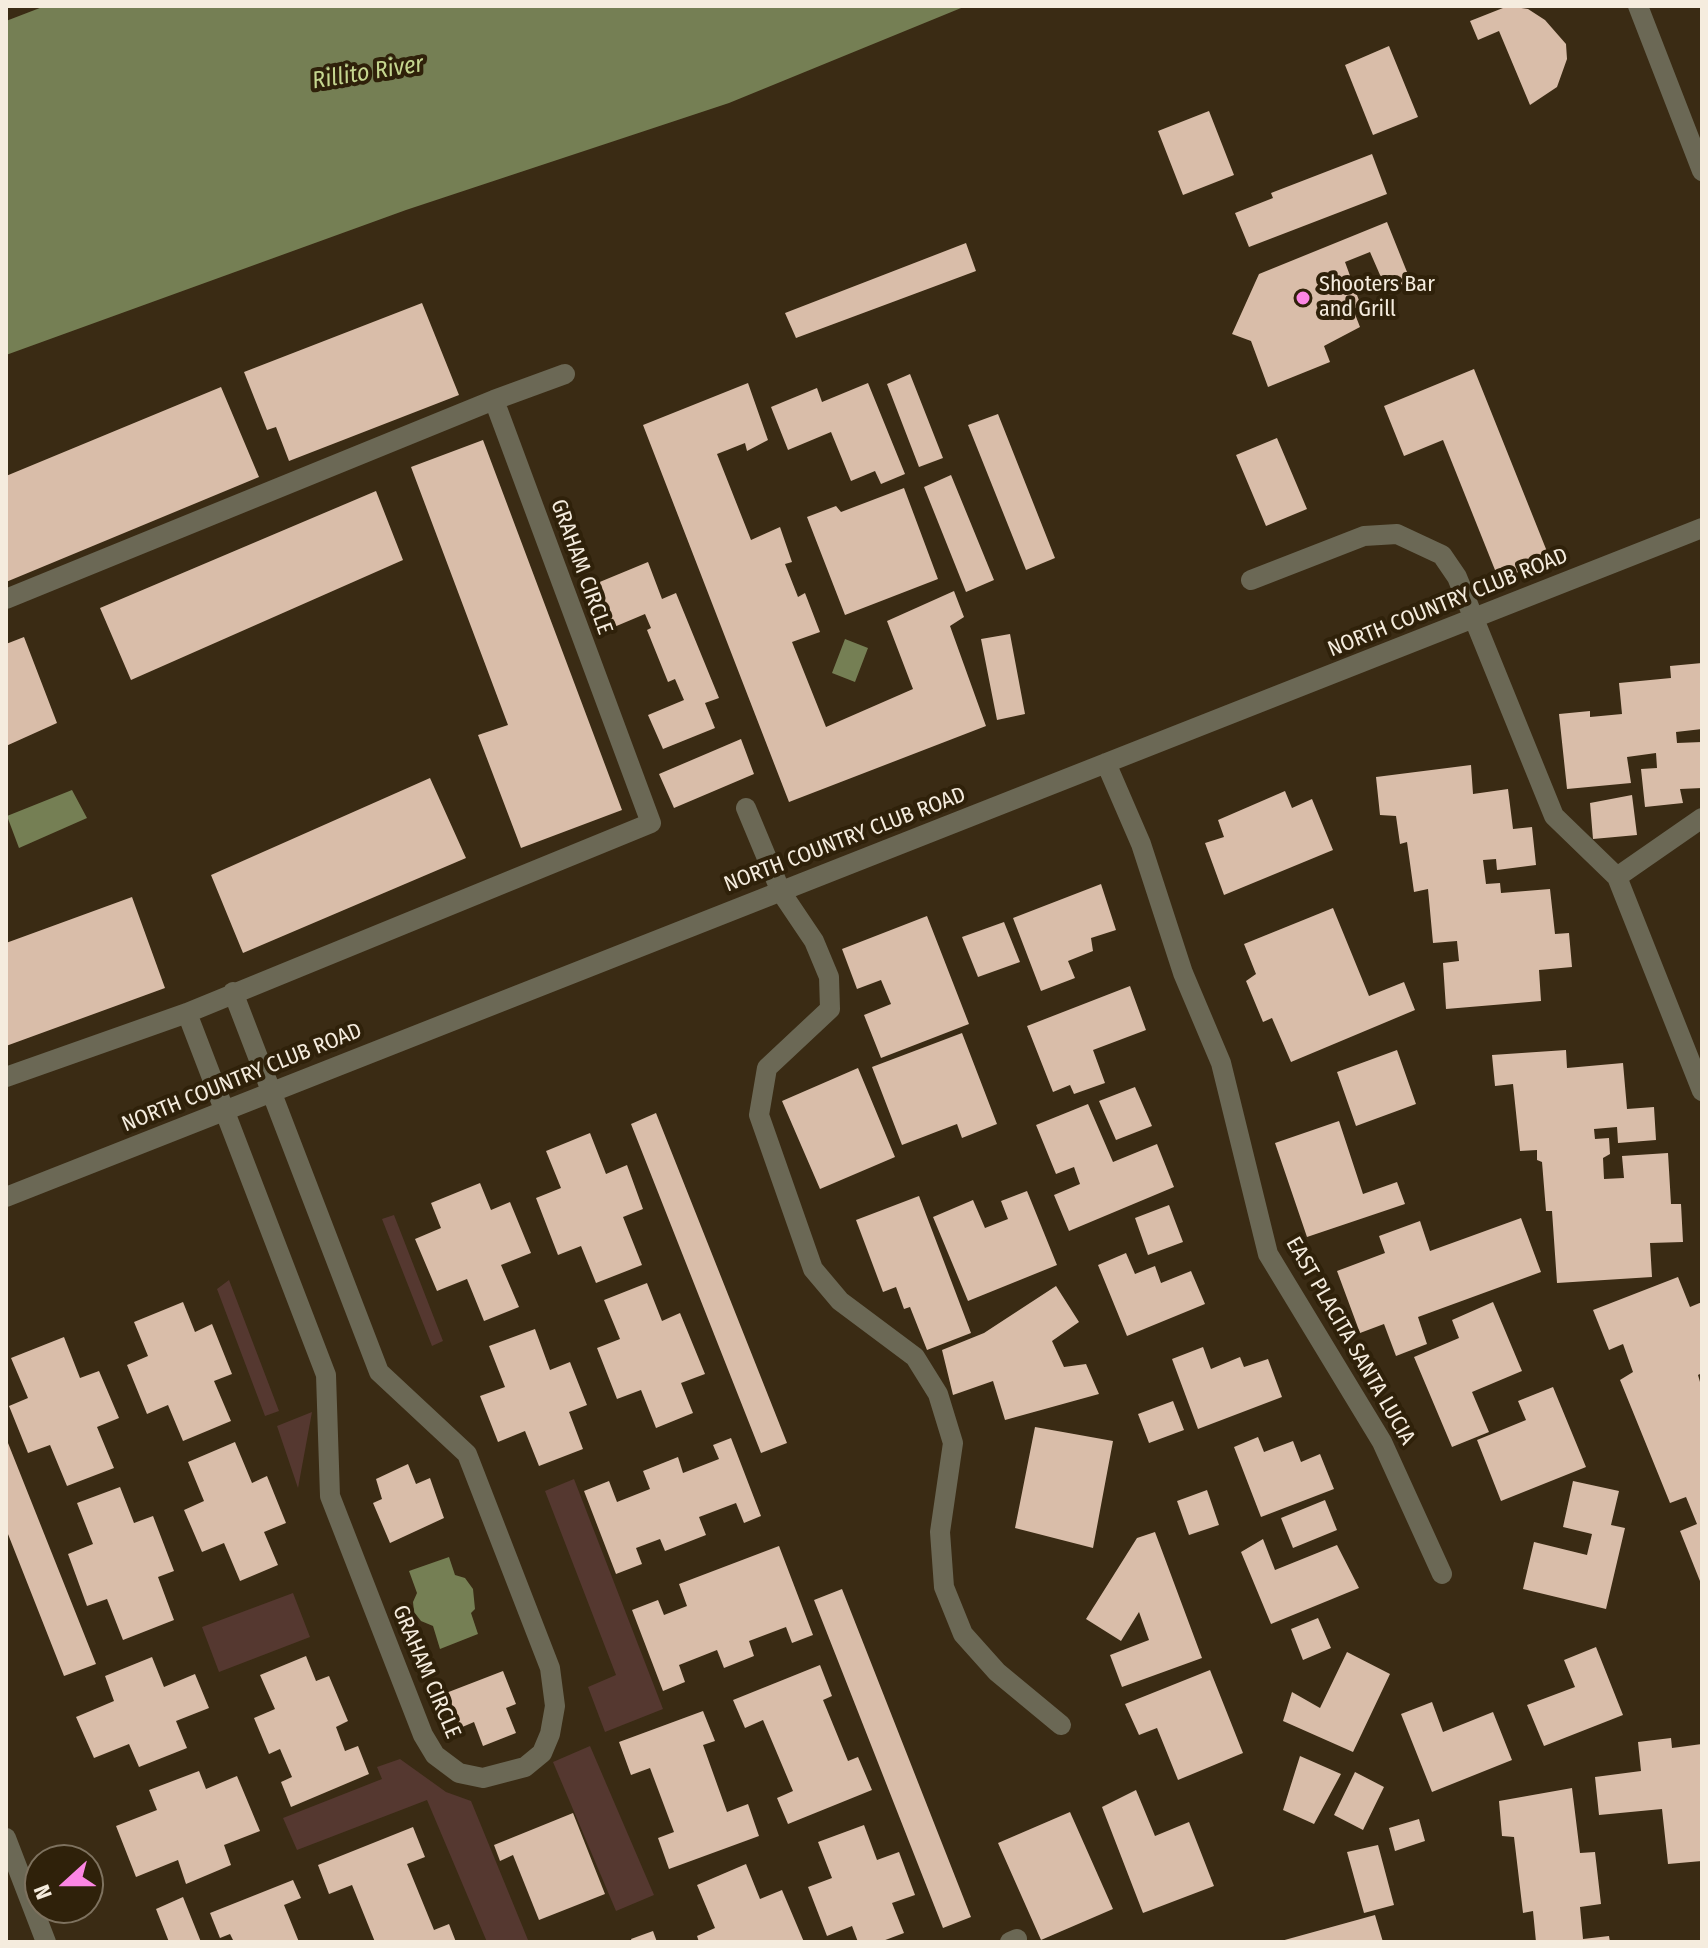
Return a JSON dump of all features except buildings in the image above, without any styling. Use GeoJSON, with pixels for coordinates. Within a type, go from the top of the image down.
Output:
{"type":"FeatureCollection","features":[{"type":"Feature","properties":{"kind":"street"},"geometry":{"type":"LineString","coordinates":[[1638,6],[1702,171]]}},
{"type":"Feature","properties":{"kind":"street"},"geometry":{"type":"LineString","coordinates":[[6,599],[565,374]]}},
{"type":"Feature","properties":{"kind":"street","name":"GRAHAM CIRCLE"},"geometry":{"type":"LineString","coordinates":[[6,1077],[187,1013],[651,823],[494,400]]}},
{"type":"Feature","properties":{"kind":"street","name":"NORTH COUNTRY CLUB ROAD"},"geometry":{"type":"LineString","coordinates":[[6,1197],[1702,528]]}},
{"type":"Feature","properties":{"kind":"street"},"geometry":{"type":"LineString","coordinates":[[1251,580],[1364,536],[1397,534],[1442,555],[1457,577],[1554,816],[1617,877],[1702,1091]]}},
{"type":"Feature","properties":{"kind":"street","name":"EAST PLACITA SANTA LUCIA"},"geometry":{"type":"LineString","coordinates":[[1106,763],[1141,844],[1183,973],[1221,1063],[1268,1254],[1382,1442],[1442,1574]]}},
{"type":"Feature","properties":{"kind":"street"},"geometry":{"type":"LineString","coordinates":[[746,808],[781,892],[814,941],[829,977],[830,1009],[767,1068],[759,1115],[813,1269],[840,1301],[915,1357],[938,1394],[953,1443],[940,1532],[944,1587],[963,1634],[997,1672],[1061,1725]]}},
{"type":"Feature","properties":{"kind":"street"},"geometry":{"type":"LineString","coordinates":[[1617,877],[1702,818]]}},
{"type":"Feature","properties":{"kind":"street","name":"GRAHAM CIRCLE"},"geometry":{"type":"LineString","coordinates":[[187,1013],[326,1375],[330,1496],[423,1735],[435,1755],[459,1773],[483,1778],[525,1767],[542,1753],[550,1734],[555,1706],[550,1668],[467,1454],[379,1372],[233,992]]}},
{"type":"Feature","properties":{"kind":"street"},"geometry":{"type":"LineString","coordinates":[[6,1838],[14,1878],[46,1942]]}},
{"type":"Feature","properties":{"kind":"shaded area"},"geometry":{"type":"Polygon","coordinates":[[[394,1215],[443,1341],[432,1346],[382,1219],[394,1215]]]}},
{"type":"Feature","properties":{"kind":"shaded area"},"geometry":{"type":"Polygon","coordinates":[[[229,1280],[279,1411],[265,1416],[217,1289],[229,1280]]]}},
{"type":"Feature","properties":{"kind":"shaded area"},"geometry":{"type":"Polygon","coordinates":[[[312,1412],[298,1488],[277,1426],[312,1412]]]}},
{"type":"Feature","properties":{"kind":"shaded area"},"geometry":{"type":"Polygon","coordinates":[[[574,1479],[663,1709],[605,1732],[588,1687],[616,1675],[545,1491],[574,1479]]]}},
{"type":"Feature","properties":{"kind":"shaded area"},"geometry":{"type":"Polygon","coordinates":[[[293,1593],[310,1637],[219,1672],[202,1627],[293,1593]]]}},
{"type":"Feature","properties":{"kind":"shaded area"},"geometry":{"type":"Polygon","coordinates":[[[590,1746],[654,1895],[616,1911],[553,1762],[590,1746]]]}},
{"type":"Feature","properties":{"kind":"shaded area"},"geometry":{"type":"Polygon","coordinates":[[[400,1759],[446,1792],[471,1801],[528,1940],[487,1942],[427,1800],[297,1850],[283,1818],[382,1779],[377,1767],[400,1759]]]}},
{"type":"Feature","properties":{"kind":"water","name":"Rillito River"},"geometry":{"type":"Polygon","coordinates":[[[45,6],[966,6],[729,103],[406,210],[6,355],[6,21],[45,6]]]}},
{"type":"Feature","properties":{"kind":"water"},"geometry":{"type":"Polygon","coordinates":[[[845,639],[868,648],[855,682],[832,673],[845,639]]]}},
{"type":"Feature","properties":{"kind":"water"},"geometry":{"type":"Polygon","coordinates":[[[72,790],[87,818],[19,848],[7,816],[72,790]]]}},
{"type":"Feature","properties":{"kind":"water"},"geometry":{"type":"Polygon","coordinates":[[[449,1557],[455,1575],[465,1578],[473,1589],[475,1609],[471,1613],[478,1634],[440,1649],[433,1626],[421,1621],[414,1612],[413,1602],[417,1593],[409,1571],[449,1557]]]}},
{"type":"Feature","properties":{"kind":"place","name":"Shooters Bar and Grill"},"geometry":{"type":"Point","coordinates":[1303,298]}}]}
